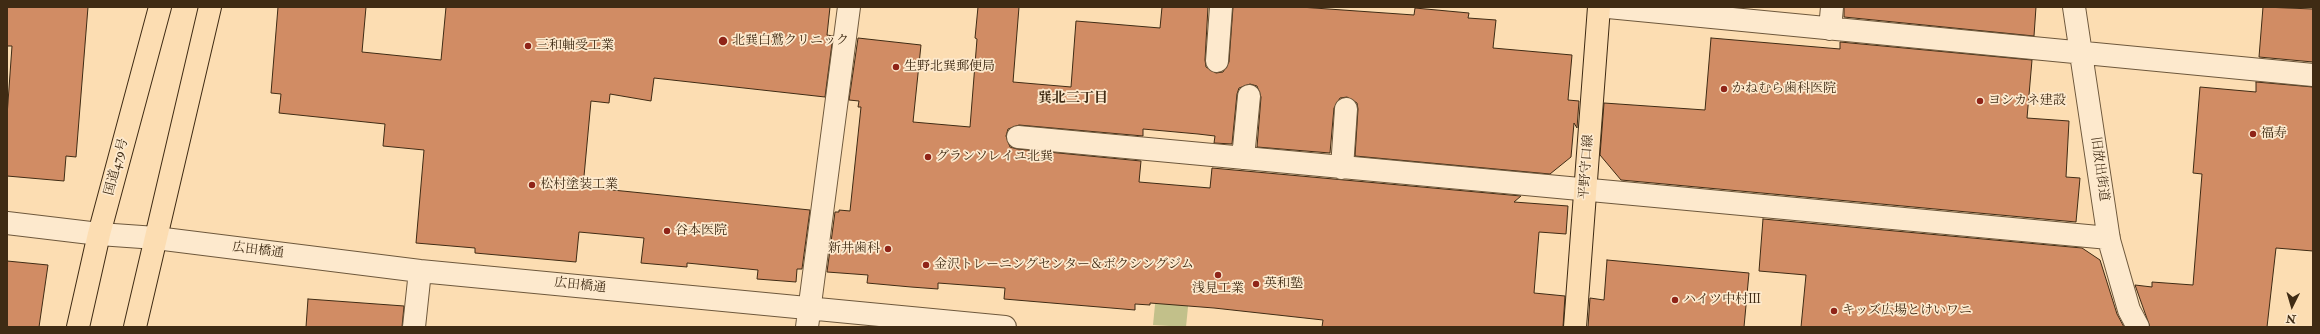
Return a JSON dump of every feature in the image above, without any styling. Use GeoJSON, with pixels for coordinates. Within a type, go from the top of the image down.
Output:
{"type":"FeatureCollection","features":[{"type":"Feature","properties":{"kind":"main road","name":"国道479号"},"geometry":{"type":"LineString","coordinates":[[78,327],[99,234],[160,7]]}},
{"type":"Feature","properties":{"kind":"main road"},"geometry":{"type":"LineString","coordinates":[[135,327],[210,7]]}},
{"type":"Feature","properties":{"kind":"main road","name":"平野守口線"},"geometry":{"type":"LineString","coordinates":[[1575,327],[1599,7]]}},
{"type":"Feature","properties":{"kind":"street"},"geometry":{"type":"LineString","coordinates":[[808,318],[849,7]]}},
{"type":"Feature","properties":{"kind":"street"},"geometry":{"type":"LineString","coordinates":[[1217,61],[1221,7]]}},
{"type":"Feature","properties":{"kind":"street"},"geometry":{"type":"LineString","coordinates":[[1608,7],[2082,54],[2313,75]]}},
{"type":"Feature","properties":{"kind":"street"},"geometry":{"type":"LineString","coordinates":[[1830,29],[1832,7]]}},
{"type":"Feature","properties":{"kind":"street","name":"旧放出街道"},"geometry":{"type":"LineString","coordinates":[[2074,7],[2109,238],[2130,310],[2138,327]]}},
{"type":"Feature","properties":{"kind":"street"},"geometry":{"type":"LineString","coordinates":[[1243,158],[1248,96]]}},
{"type":"Feature","properties":{"kind":"street"},"geometry":{"type":"LineString","coordinates":[[1342,168],[1346,109]]}},
{"type":"Feature","properties":{"kind":"street"},"geometry":{"type":"LineString","coordinates":[[1018,137],[1585,191],[2109,238]]}},
{"type":"Feature","properties":{"kind":"street","name":"広田橋通"},"geometry":{"type":"LineString","coordinates":[[7,223],[99,234],[156,238],[808,318],[1005,327]]}},
{"type":"Feature","properties":{"kind":"street"},"geometry":{"type":"LineString","coordinates":[[414,327],[420,271]]}},
{"type":"Feature","properties":{"kind":"shaded area"},"geometry":{"type":"Polygon","coordinates":[[[1162,234],[1195,237],[1186,327],[1153,325],[1162,234]]]}},
{"type":"Feature","properties":{"kind":"building"},"geometry":{"type":"Polygon","coordinates":[[[7,7],[88,7],[76,157],[66,156],[64,181],[7,176],[7,116],[12,46],[7,46],[7,7]]]}},
{"type":"Feature","properties":{"kind":"building"},"geometry":{"type":"Polygon","coordinates":[[[278,7],[366,7],[362,52],[441,60],[446,7],[830,7],[827,35],[833,36],[825,97],[654,78],[651,101],[610,94],[609,103],[591,101],[583,187],[810,210],[802,269],[797,269],[796,282],[757,279],[758,270],[687,263],[687,267],[641,263],[644,238],[579,232],[576,262],[475,253],[475,248],[416,243],[424,150],[383,146],[385,124],[279,113],[281,94],[271,93],[278,7]]]}},
{"type":"Feature","properties":{"kind":"building"},"geometry":{"type":"Polygon","coordinates":[[[978,7],[1019,7],[1013,82],[1071,87],[1076,21],[1160,28],[1162,7],[1208,7],[1205,60],[1206,67],[1216,73],[1223,72],[1229,62],[1233,7],[1300,7],[1414,15],[1415,8],[1469,13],[1468,18],[1496,20],[1493,48],[1572,55],[1568,100],[1579,101],[1577,128],[1574,123],[1571,157],[1550,174],[1355,156],[1358,109],[1357,103],[1347,97],[1340,98],[1334,108],[1330,153],[1257,147],[1261,97],[1257,86],[1250,84],[1239,88],[1237,94],[1232,144],[1214,143],[1215,136],[1143,129],[1143,136],[1019,125],[1008,129],[1006,136],[1010,147],[1017,149],[1141,161],[1139,182],[1210,188],[1212,168],[1521,196],[1514,202],[1568,206],[1566,234],[1539,232],[1534,293],[1565,296],[1563,327],[1322,327],[1323,320],[1214,308],[1150,303],[1150,305],[1135,304],[1135,310],[1004,299],[1005,288],[938,283],[938,289],[911,287],[867,283],[868,275],[827,272],[835,212],[839,212],[839,210],[850,211],[861,107],[858,107],[859,101],[849,100],[858,38],[921,45],[913,122],[970,127],[978,7]]]}},
{"type":"Feature","properties":{"kind":"building"},"geometry":{"type":"Polygon","coordinates":[[[1844,7],[2036,7],[2034,36],[1844,17],[1844,7]]]}},
{"type":"Feature","properties":{"kind":"building"},"geometry":{"type":"Polygon","coordinates":[[[2263,7],[2313,9],[2313,62],[2259,57],[2263,7]]]}},
{"type":"Feature","properties":{"kind":"building"},"geometry":{"type":"Polygon","coordinates":[[[1711,38],[1840,49],[1840,42],[2032,60],[2027,118],[2069,121],[2066,177],[2080,178],[2076,222],[1621,180],[1600,155],[1604,103],[1705,110],[1711,38]]]}},
{"type":"Feature","properties":{"kind":"building","name":"福寿"},"geometry":{"type":"Polygon","coordinates":[[[2256,82],[2313,87],[2313,251],[2276,248],[2267,327],[2150,327],[2135,285],[2152,287],[2152,282],[2193,285],[2202,174],[2193,173],[2200,87],[2256,92],[2256,82]]]}},
{"type":"Feature","properties":{"kind":"building"},"geometry":{"type":"Polygon","coordinates":[[[1763,219],[2082,248],[2100,260],[2117,314],[2124,327],[1801,327],[1806,275],[1759,271],[1763,219]]]}},
{"type":"Feature","properties":{"kind":"building","name":"ハイツ中村Ⅲ"},"geometry":{"type":"Polygon","coordinates":[[[1607,260],[1749,273],[1744,327],[1588,327],[1590,298],[1604,300],[1607,260]]]}},
{"type":"Feature","properties":{"kind":"building"},"geometry":{"type":"Polygon","coordinates":[[[7,261],[48,265],[39,327],[7,327],[7,261]]]}},
{"type":"Feature","properties":{"kind":"building"},"geometry":{"type":"Polygon","coordinates":[[[308,299],[404,306],[402,327],[306,327],[308,299]]]}},
{"type":"Feature","properties":{"kind":"place","name":"北巽白鷲クリニック"},"geometry":{"type":"Point","coordinates":[723,41]}},
{"type":"Feature","properties":{"kind":"place","name":"三和軸受工業"},"geometry":{"type":"Point","coordinates":[528,46]}},
{"type":"Feature","properties":{"kind":"place","name":"生野北巽郵便局"},"geometry":{"type":"Point","coordinates":[896,67]}},
{"type":"Feature","properties":{"kind":"place","name":"かねむら歯科医院"},"geometry":{"type":"Point","coordinates":[1724,89]}},
{"type":"Feature","properties":{"kind":"place","name":"ヨシカネ建設"},"geometry":{"type":"Point","coordinates":[1980,101]}},
{"type":"Feature","properties":{"kind":"place","name":"福寿"},"geometry":{"type":"Point","coordinates":[2253,134]}},
{"type":"Feature","properties":{"kind":"place","name":"グランソレイユ北巽"},"geometry":{"type":"Point","coordinates":[928,157]}},
{"type":"Feature","properties":{"kind":"place","name":"松村塗装工業"},"geometry":{"type":"Point","coordinates":[532,185]}},
{"type":"Feature","properties":{"kind":"place","name":"谷本医院"},"geometry":{"type":"Point","coordinates":[667,231]}},
{"type":"Feature","properties":{"kind":"place","name":"新井歯科"},"geometry":{"type":"Point","coordinates":[888,249]}},
{"type":"Feature","properties":{"kind":"place","name":"金沢トレーニングセンター＆ボクシングジム"},"geometry":{"type":"Point","coordinates":[926,265]}},
{"type":"Feature","properties":{"kind":"place","name":"浅見工業"},"geometry":{"type":"Point","coordinates":[1218,275]}},
{"type":"Feature","properties":{"kind":"place","name":"英和塾"},"geometry":{"type":"Point","coordinates":[1256,284]}},
{"type":"Feature","properties":{"kind":"place","name":"ハイツ中村Ⅲ"},"geometry":{"type":"Point","coordinates":[1675,300]}},
{"type":"Feature","properties":{"kind":"place","name":"キッズ広場とけいワニ"},"geometry":{"type":"Point","coordinates":[1834,311]}},
{"type":"Feature","properties":{"kind":"district","name":"巽北三丁目"},"geometry":{"type":"Point","coordinates":[1073,99]}}]}
